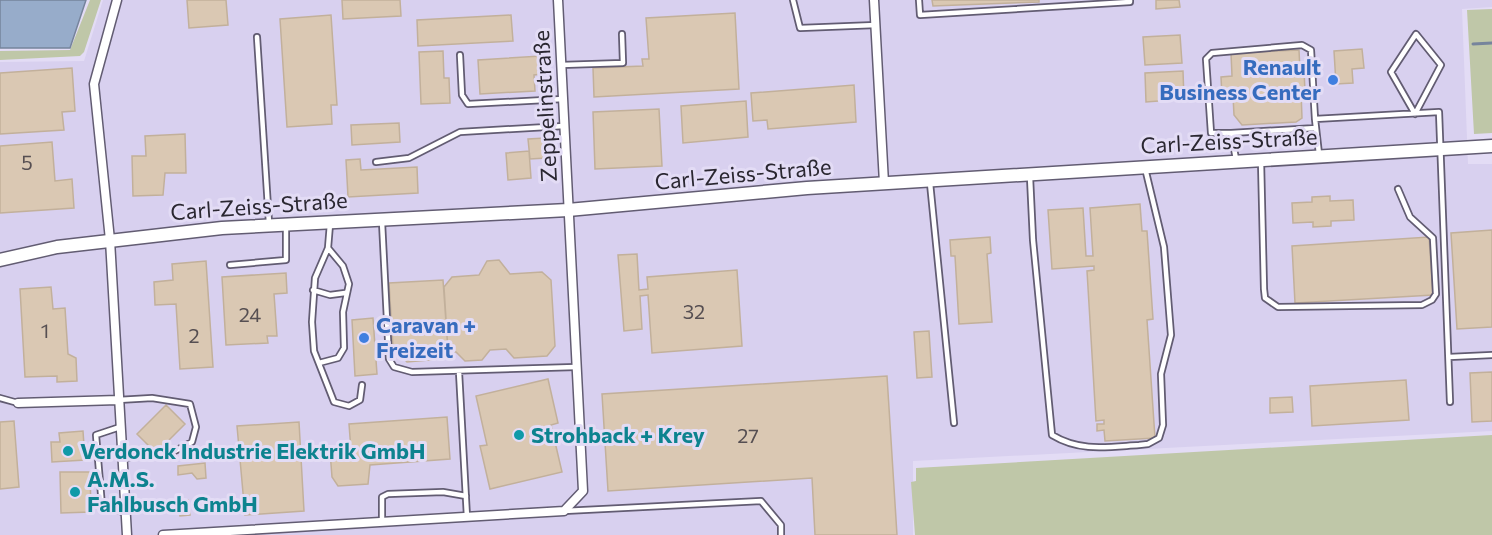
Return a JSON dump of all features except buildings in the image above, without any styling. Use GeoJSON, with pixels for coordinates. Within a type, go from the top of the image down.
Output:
{"type":"FeatureCollection","features":[{"type":"Feature","properties":{"kind":"main road","name":"Carl-Zeiss-Straße"},"geometry":{"type":"LineString","coordinates":[[0,260],[57,247],[110,240],[269,225],[568,210],[726,194],[884,183],[1492,146]]}},
{"type":"Feature","properties":{"kind":"street"},"geometry":{"type":"LineString","coordinates":[[117,0],[94,84],[110,240],[128,535]]}},
{"type":"Feature","properties":{"kind":"street","name":"Zeppelinstraße"},"geometry":{"type":"LineString","coordinates":[[558,0],[584,491],[564,511]]}},
{"type":"Feature","properties":{"kind":"street"},"geometry":{"type":"LineString","coordinates":[[874,0],[884,183]]}},
{"type":"Feature","properties":{"kind":"street"},"geometry":{"type":"LineString","coordinates":[[18,403],[118,400]]}},
{"type":"Feature","properties":{"kind":"street"},"geometry":{"type":"LineString","coordinates":[[163,535],[244,533],[564,511]]}},
{"type":"Feature","properties":{"kind":"lane"},"geometry":{"type":"LineString","coordinates":[[793,0],[800,28],[876,25]]}},
{"type":"Feature","properties":{"kind":"lane"},"geometry":{"type":"LineString","coordinates":[[919,0],[920,15],[1130,2],[1130,0]]}},
{"type":"Feature","properties":{"kind":"lane"},"geometry":{"type":"LineString","coordinates":[[561,65],[623,63],[622,34]]}},
{"type":"Feature","properties":{"kind":"lane"},"geometry":{"type":"LineString","coordinates":[[1416,34],[1441,65],[1414,114],[1391,72],[1416,34]]}},
{"type":"Feature","properties":{"kind":"lane"},"geometry":{"type":"LineString","coordinates":[[257,37],[269,225]]}},
{"type":"Feature","properties":{"kind":"lane"},"geometry":{"type":"LineString","coordinates":[[1316,128],[1211,133],[1206,59],[1212,53],[1302,45],[1311,50],[1320,157]]}},
{"type":"Feature","properties":{"kind":"lane"},"geometry":{"type":"LineString","coordinates":[[460,55],[462,95],[468,104],[563,99]]}},
{"type":"Feature","properties":{"kind":"lane"},"geometry":{"type":"LineString","coordinates":[[1315,119],[1439,112],[1450,402]]}},
{"type":"Feature","properties":{"kind":"lane"},"geometry":{"type":"LineString","coordinates":[[376,162],[409,158],[460,132],[564,126]]}},
{"type":"Feature","properties":{"kind":"lane"},"geometry":{"type":"LineString","coordinates":[[1231,132],[1236,162]]}},
{"type":"Feature","properties":{"kind":"lane"},"geometry":{"type":"LineString","coordinates":[[1261,161],[1265,298],[1278,307],[1422,305],[1432,300],[1436,294],[1433,238],[1410,217],[1398,189]]}},
{"type":"Feature","properties":{"kind":"lane"},"geometry":{"type":"LineString","coordinates":[[1030,174],[1034,252],[1052,435],[1065,443],[1084,448],[1106,448],[1148,444],[1159,438],[1163,425],[1161,374],[1171,335],[1164,247],[1145,168]]}},
{"type":"Feature","properties":{"kind":"lane"},"geometry":{"type":"LineString","coordinates":[[930,180],[954,423]]}},
{"type":"Feature","properties":{"kind":"lane"},"geometry":{"type":"LineString","coordinates":[[382,219],[389,359],[394,366],[412,372],[576,367]]}},
{"type":"Feature","properties":{"kind":"lane"},"geometry":{"type":"LineString","coordinates":[[330,221],[328,248],[319,264],[314,290],[312,322],[314,351],[334,402],[349,406],[360,400],[362,385]]}},
{"type":"Feature","properties":{"kind":"lane"},"geometry":{"type":"LineString","coordinates":[[230,265],[286,260],[286,224]]}},
{"type":"Feature","properties":{"kind":"lane"},"geometry":{"type":"LineString","coordinates":[[319,363],[338,358],[344,348],[345,293],[349,284],[343,266],[328,248]]}},
{"type":"Feature","properties":{"kind":"lane"},"geometry":{"type":"LineString","coordinates":[[314,290],[330,295],[345,293]]}},
{"type":"Feature","properties":{"kind":"lane"},"geometry":{"type":"LineString","coordinates":[[1449,357],[1492,355]]}},
{"type":"Feature","properties":{"kind":"lane"},"geometry":{"type":"LineString","coordinates":[[459,372],[467,517]]}},
{"type":"Feature","properties":{"kind":"lane"},"geometry":{"type":"LineString","coordinates":[[0,398],[18,403]]}},
{"type":"Feature","properties":{"kind":"lane"},"geometry":{"type":"LineString","coordinates":[[118,400],[152,399],[190,404],[196,427],[192,442],[173,452],[122,458]]}},
{"type":"Feature","properties":{"kind":"lane"},"geometry":{"type":"LineString","coordinates":[[120,427],[96,435],[97,465],[102,506],[126,513]]}},
{"type":"Feature","properties":{"kind":"lane"},"geometry":{"type":"LineString","coordinates":[[382,522],[382,497],[388,494],[443,492],[466,496]]}},
{"type":"Feature","properties":{"kind":"lane"},"geometry":{"type":"LineString","coordinates":[[564,511],[761,501],[781,525],[782,535]]}},
{"type":"Feature","properties":{"kind":"shaded area"},"geometry":{"type":"Polygon","coordinates":[[[103,0],[1492,0],[1492,7],[1462,9],[1468,164],[1492,164],[1492,431],[913,461],[913,535],[0,535],[0,62],[84,61],[103,0]]]}},
{"type":"Feature","properties":{"kind":"green space"},"geometry":{"type":"Polygon","coordinates":[[[90,0],[101,0],[84,52],[80,56],[0,60],[0,51],[70,50],[90,0]]]}},
{"type":"Feature","properties":{"kind":"green space"},"geometry":{"type":"Polygon","coordinates":[[[1492,9],[1492,133],[1474,134],[1467,10],[1492,9]]]}},
{"type":"Feature","properties":{"kind":"green space"},"geometry":{"type":"Polygon","coordinates":[[[1492,435],[1492,535],[915,535],[911,482],[916,481],[916,468],[1492,435]]]}},
{"type":"Feature","properties":{"kind":"water"},"geometry":{"type":"Polygon","coordinates":[[[0,0],[86,0],[70,48],[0,48],[0,0]]]}},
{"type":"Feature","properties":{"kind":"waterway"},"geometry":{"type":"LineString","coordinates":[[1473,44],[1492,43]]}},
{"type":"Feature","properties":{"kind":"place","name":"Renault Business Center"},"geometry":{"type":"Point","coordinates":[1333,80]}},
{"type":"Feature","properties":{"kind":"place","name":"Caravan + Freizeit"},"geometry":{"type":"Point","coordinates":[364,338]}},
{"type":"Feature","properties":{"kind":"place","name":"Strohback + Krey"},"geometry":{"type":"Point","coordinates":[519,435]}},
{"type":"Feature","properties":{"kind":"place","name":"Verdonck Industrie Elektrik GmbH"},"geometry":{"type":"Point","coordinates":[68,451]}},
{"type":"Feature","properties":{"kind":"place","name":"A.M.S. Fahlbusch GmbH"},"geometry":{"type":"Point","coordinates":[75,492]}}]}
